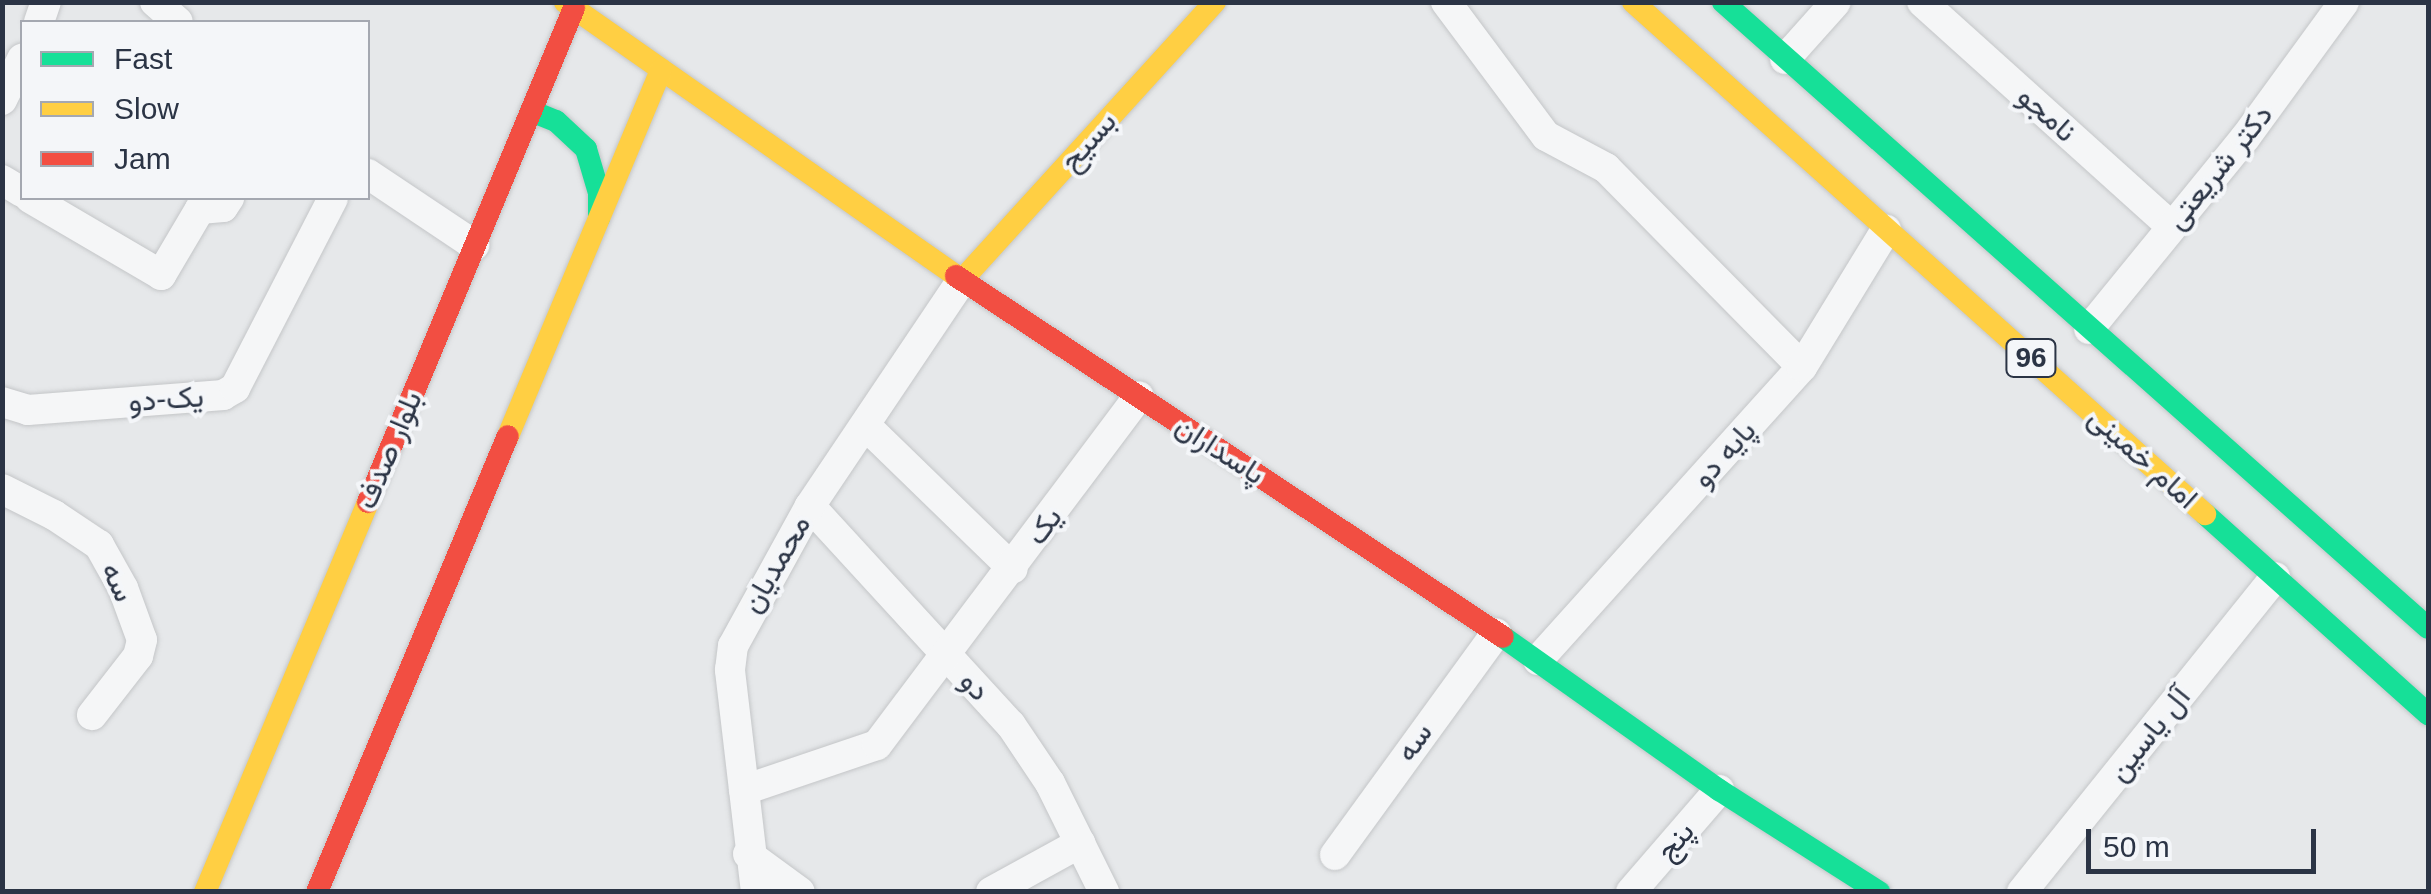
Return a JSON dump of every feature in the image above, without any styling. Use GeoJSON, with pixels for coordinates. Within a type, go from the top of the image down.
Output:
{"type":"FeatureCollection","features":[{"type":"Feature","properties":{"kind":"main road","name":"بسیح"},"geometry":{"type":"LineString","coordinates":[[962,280],[1215,2]]}},
{"type":"Feature","properties":{"kind":"main road","name":"امام خمینی"},"geometry":{"type":"LineString","coordinates":[[1634,2],[2428,714]]}},
{"type":"Feature","properties":{"kind":"main road","name":"امام خمینی"},"geometry":{"type":"LineString","coordinates":[[1723,2],[2428,628]]}},
{"type":"Feature","properties":{"kind":"main road","name":"پاسداران"},"geometry":{"type":"LineString","coordinates":[[570,6],[962,280],[1538,660],[1720,790],[1878,892]]}},
{"type":"Feature","properties":{"kind":"main road","name":"بلوار صدف"},"geometry":{"type":"LineString","coordinates":[[205,892],[531,110],[570,6]]}},
{"type":"Feature","properties":{"kind":"main road"},"geometry":{"type":"LineString","coordinates":[[317,892],[661,70]]}},
{"type":"Feature","properties":{"kind":"main road"},"geometry":{"type":"LineString","coordinates":[[531,110],[556,121],[586,149],[599,193],[599,219]]}},
{"type":"Feature","properties":{"kind":"street"},"geometry":{"type":"LineString","coordinates":[[155,2],[176,20]]}},
{"type":"Feature","properties":{"kind":"street"},"geometry":{"type":"LineString","coordinates":[[1446,2],[1546,136],[1606,168],[1802,366]]}},
{"type":"Feature","properties":{"kind":"street"},"geometry":{"type":"LineString","coordinates":[[1785,59],[1836,2]]}},
{"type":"Feature","properties":{"kind":"street","name":"نامجو"},"geometry":{"type":"LineString","coordinates":[[1922,2],[2172,226]]}},
{"type":"Feature","properties":{"kind":"street","name":"دکتر شریعتی"},"geometry":{"type":"LineString","coordinates":[[2089,329],[2245,138],[2344,2]]}},
{"type":"Feature","properties":{"kind":"street"},"geometry":{"type":"LineString","coordinates":[[2,100],[20,63]]}},
{"type":"Feature","properties":{"kind":"street"},"geometry":{"type":"LineString","coordinates":[[370,175],[474,244]]}},
{"type":"Feature","properties":{"kind":"street"},"geometry":{"type":"LineString","coordinates":[[33,200],[161,275],[200,209],[223,207],[228,200]]}},
{"type":"Feature","properties":{"kind":"street","name":"یک-دو"},"geometry":{"type":"LineString","coordinates":[[2,402],[28,410],[223,395],[235,388],[332,200]]}},
{"type":"Feature","properties":{"kind":"street","name":"پایه دو"},"geometry":{"type":"LineString","coordinates":[[1538,660],[1802,366],[1886,230]]}},
{"type":"Feature","properties":{"kind":"street","name":"محمدیان"},"geometry":{"type":"LineString","coordinates":[[756,892],[748,854],[730,670],[732,646],[810,506],[962,280]]}},
{"type":"Feature","properties":{"kind":"street","name":"یک"},"geometry":{"type":"LineString","coordinates":[[744,790],[877,745],[1013,569],[1139,396]]}},
{"type":"Feature","properties":{"kind":"street"},"geometry":{"type":"LineString","coordinates":[[864,425],[1013,569]]}},
{"type":"Feature","properties":{"kind":"street","name":"سه"},"geometry":{"type":"LineString","coordinates":[[2,490],[54,515],[99,545],[123,588],[142,640],[138,656],[92,715]]}},
{"type":"Feature","properties":{"kind":"street","name":"دو"},"geometry":{"type":"LineString","coordinates":[[810,506],[1010,726],[1050,783],[1104,892]]}},
{"type":"Feature","properties":{"kind":"street","name":"آل یاسین"},"geometry":{"type":"LineString","coordinates":[[2022,892],[2275,577]]}},
{"type":"Feature","properties":{"kind":"street","name":"سه"},"geometry":{"type":"LineString","coordinates":[[1335,854],[1496,633]]}},
{"type":"Feature","properties":{"kind":"street","name":"پنج"},"geometry":{"type":"LineString","coordinates":[[1639,889],[1720,790]]}},
{"type":"Feature","properties":{"kind":"street"},"geometry":{"type":"LineString","coordinates":[[991,892],[1080,842]]}},
{"type":"Feature","properties":{"kind":"street"},"geometry":{"type":"LineString","coordinates":[[748,854],[800,892]]}},
{"type":"Feature","properties":{"kind":"traffic: fast"},"geometry":{"type":"LineString","coordinates":[[1723,2],[2428,628]]}},
{"type":"Feature","properties":{"kind":"traffic: fast"},"geometry":{"type":"LineString","coordinates":[[531,111],[556,121],[586,149],[599,193],[599,218]]}},
{"type":"Feature","properties":{"kind":"traffic: fast"},"geometry":{"type":"LineString","coordinates":[[2205,514],[2428,714]]}},
{"type":"Feature","properties":{"kind":"traffic: fast"},"geometry":{"type":"LineString","coordinates":[[1503,637],[1719,790],[1879,892]]}},
{"type":"Feature","properties":{"kind":"traffic: slow"},"geometry":{"type":"LineString","coordinates":[[565,2],[956,276]]}},
{"type":"Feature","properties":{"kind":"traffic: slow"},"geometry":{"type":"LineString","coordinates":[[962,280],[1215,2]]}},
{"type":"Feature","properties":{"kind":"traffic: slow"},"geometry":{"type":"LineString","coordinates":[[1633,2],[2205,514]]}},
{"type":"Feature","properties":{"kind":"traffic: slow"},"geometry":{"type":"LineString","coordinates":[[508,436],[661,70]]}},
{"type":"Feature","properties":{"kind":"traffic: slow"},"geometry":{"type":"LineString","coordinates":[[205,892],[368,502]]}},
{"type":"Feature","properties":{"kind":"traffic: jam"},"geometry":{"type":"LineString","coordinates":[[368,502],[574,8]]}},
{"type":"Feature","properties":{"kind":"traffic: jam"},"geometry":{"type":"LineString","coordinates":[[956,276],[1503,637]]}},
{"type":"Feature","properties":{"kind":"traffic: jam"},"geometry":{"type":"LineString","coordinates":[[317,892],[508,436]]}}]}
